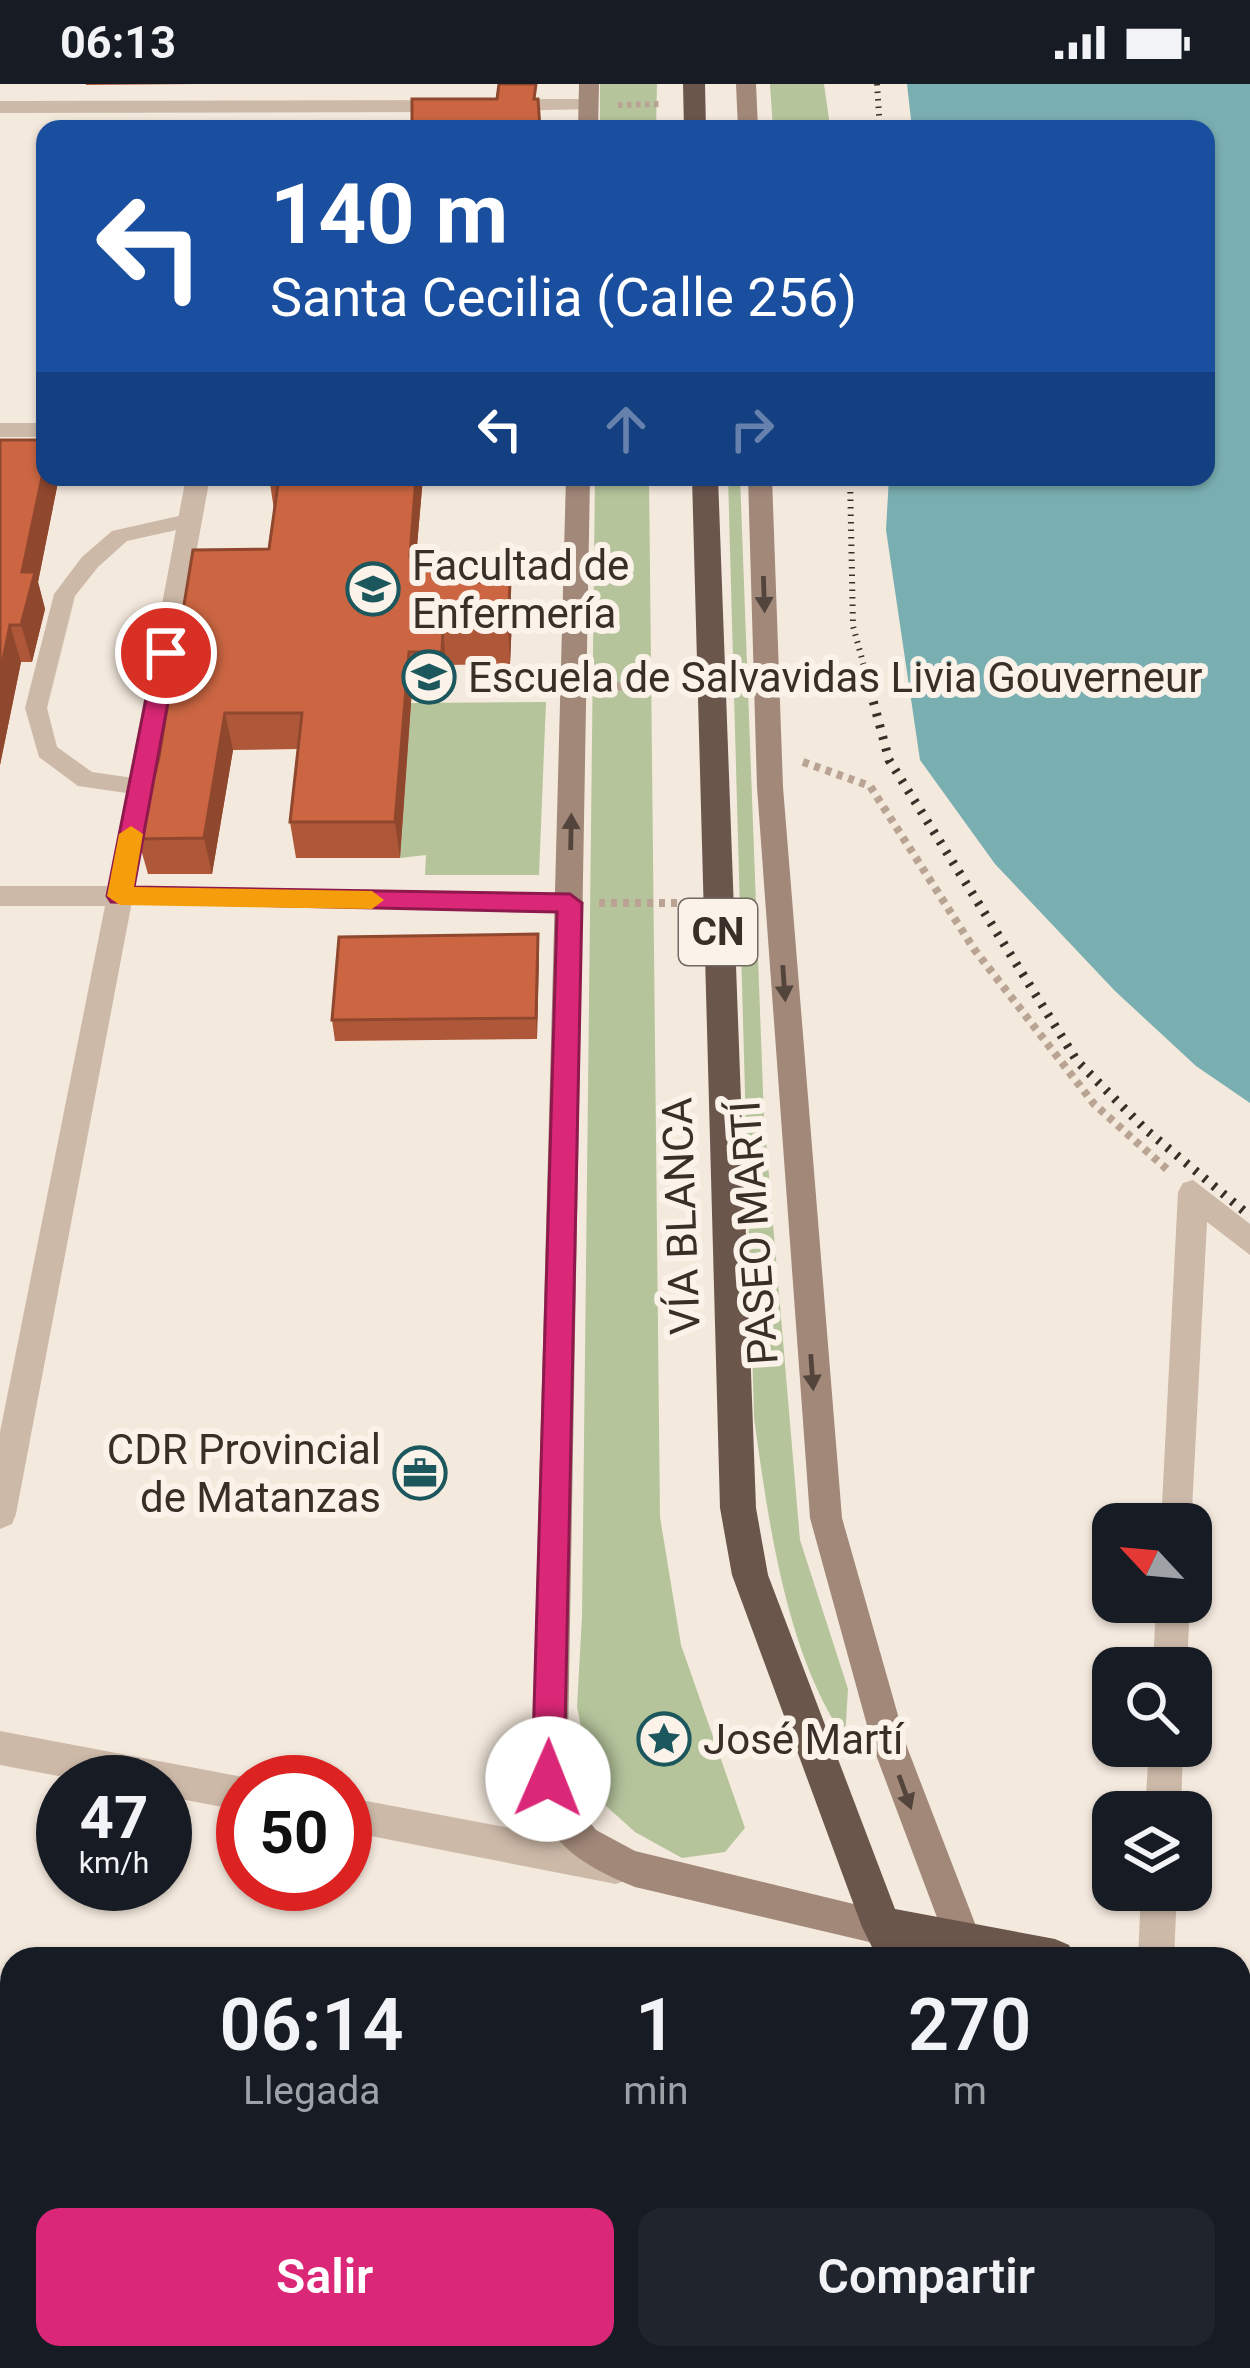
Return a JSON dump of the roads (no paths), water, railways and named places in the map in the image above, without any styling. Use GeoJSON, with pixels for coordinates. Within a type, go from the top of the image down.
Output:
{"type":"FeatureCollection","features":[{"type":"Feature","properties":{"kind":"highway","name":"VÍA BLANCA"},"geometry":{"type":"LineString","coordinates":[[705,486],[738,1508],[749,1575],[892,1943]]}},
{"type":"Feature","properties":{"kind":"highway"},"geometry":{"type":"LineString","coordinates":[[892,1943],[942,1947]]}},
{"type":"Feature","properties":{"kind":"main road"},"geometry":{"type":"LineString","coordinates":[[746,84],[748,120]]}},
{"type":"Feature","properties":{"kind":"main road"},"geometry":{"type":"LineString","coordinates":[[578,486],[548,1779],[559,1819],[598,1856],[892,1943]]}},
{"type":"Feature","properties":{"kind":"main road","name":"PASEO MARTÍ"},"geometry":{"type":"LineString","coordinates":[[760,486],[770,787],[826,1518],[890,1747],[966,1947]]}},
{"type":"Feature","properties":{"kind":"street"},"geometry":{"type":"LineString","coordinates":[[265,120],[271,84]]}},
{"type":"Feature","properties":{"kind":"street"},"geometry":{"type":"LineString","coordinates":[[0,107],[267,106],[589,95]]}},
{"type":"Feature","properties":{"kind":"street"},"geometry":{"type":"LineString","coordinates":[[0,430],[36,430]]}},
{"type":"Feature","properties":{"kind":"street"},"geometry":{"type":"LineString","coordinates":[[0,1514],[197,486]]}},
{"type":"Feature","properties":{"kind":"street"},"geometry":{"type":"LineString","coordinates":[[0,896],[570,903]]}},
{"type":"Feature","properties":{"kind":"street"},"geometry":{"type":"LineString","coordinates":[[1178,1503],[1193,1192],[1250,1242]]}},
{"type":"Feature","properties":{"kind":"street"},"geometry":{"type":"LineString","coordinates":[[0,1748],[216,1789]]}},
{"type":"Feature","properties":{"kind":"street"},"geometry":{"type":"LineString","coordinates":[[372,1819],[635,1869]]}},
{"type":"Feature","properties":{"kind":"street"},"geometry":{"type":"LineString","coordinates":[[1157,1947],[1158,1911]]}},
{"type":"Feature","properties":{"kind":"lane"},"geometry":{"type":"LineString","coordinates":[[140,788],[86,780],[47,751],[36,708],[64,594],[77,578],[120,536],[192,520]]}},
{"type":"Feature","properties":{"kind":"water"},"geometry":{"type":"Polygon","coordinates":[[[907,84],[1250,84],[1250,1103],[1196,1066],[1115,991],[995,864],[920,760],[886,530],[888,486],[1215,486],[1215,120],[911,120],[907,84]]]}},
{"type":"Feature","properties":{"kind":"railway"},"geometry":{"type":"LineString","coordinates":[[877,84],[879,120]]}},
{"type":"Feature","properties":{"kind":"railway"},"geometry":{"type":"LineString","coordinates":[[850,486],[853,626],[865,670]]}},
{"type":"Feature","properties":{"kind":"railway"},"geometry":{"type":"LineString","coordinates":[[864,667],[889,760],[1077,1061],[1145,1129],[1250,1216]]}},
{"type":"Feature","properties":{"kind":"place","name":"Facultad de Enfermería"},"geometry":{"type":"Point","coordinates":[373,589]}},
{"type":"Feature","properties":{"kind":"place","name":"Escuela de Salvavidas Livia Gouverneur"},"geometry":{"type":"Point","coordinates":[429,677]}},
{"type":"Feature","properties":{"kind":"place","name":"CDR Provincial de Matanzas"},"geometry":{"type":"Point","coordinates":[420,1473]}},
{"type":"Feature","properties":{"kind":"place","name":"José Martí"},"geometry":{"type":"Point","coordinates":[664,1739]}}]}
